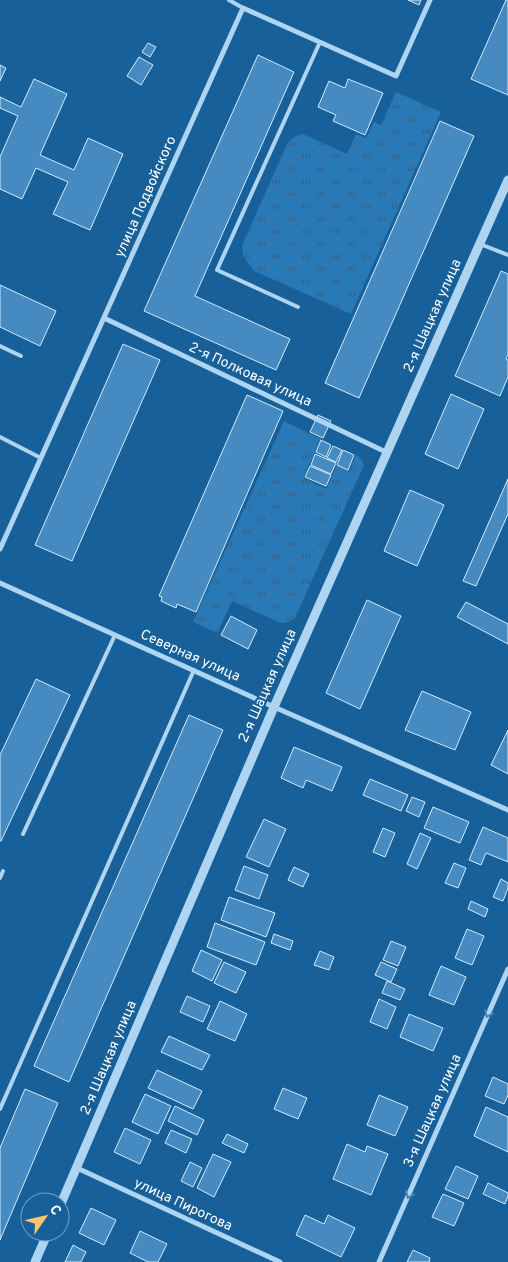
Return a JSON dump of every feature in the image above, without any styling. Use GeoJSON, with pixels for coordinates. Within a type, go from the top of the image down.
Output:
{"type":"FeatureCollection","features":[{"type":"Feature","properties":{"kind":"street"},"geometry":{"type":"LineString","coordinates":[[243,8],[396,76],[430,0]]}},
{"type":"Feature","properties":{"kind":"street","name":"улица Подвойского"},"geometry":{"type":"LineString","coordinates":[[0,549],[243,8]]}},
{"type":"Feature","properties":{"kind":"street","name":"2-я Шацкая улица"},"geometry":{"type":"LineString","coordinates":[[66,1192],[274,707],[508,180]]}},
{"type":"Feature","properties":{"kind":"street","name":"2-я Полковая улица"},"geometry":{"type":"LineString","coordinates":[[104,318],[388,453]]}},
{"type":"Feature","properties":{"kind":"street","name":"Северная улица"},"geometry":{"type":"LineString","coordinates":[[0,583],[508,810]]}},
{"type":"Feature","properties":{"kind":"street","name":"3-я Шацкая улица"},"geometry":{"type":"LineString","coordinates":[[379,1262],[508,969]]}},
{"type":"Feature","properties":{"kind":"street","name":"улица Пирогова"},"geometry":{"type":"LineString","coordinates":[[77,1168],[280,1262]]}},
{"type":"Feature","properties":{"kind":"street"},"geometry":{"type":"LineString","coordinates":[[35,1262],[44,1242]]}},
{"type":"Feature","properties":{"kind":"lane"},"geometry":{"type":"LineString","coordinates":[[228,0],[243,8]]}},
{"type":"Feature","properties":{"kind":"lane"},"geometry":{"type":"LineString","coordinates":[[298,307],[217,270],[320,42]]}},
{"type":"Feature","properties":{"kind":"lane"},"geometry":{"type":"LineString","coordinates":[[480,244],[508,255]]}},
{"type":"Feature","properties":{"kind":"lane"},"geometry":{"type":"LineString","coordinates":[[0,346],[21,356]]}},
{"type":"Feature","properties":{"kind":"lane"},"geometry":{"type":"LineString","coordinates":[[0,437],[41,458]]}},
{"type":"Feature","properties":{"kind":"lane"},"geometry":{"type":"LineString","coordinates":[[23,834],[115,635]]}},
{"type":"Feature","properties":{"kind":"lane"},"geometry":{"type":"LineString","coordinates":[[0,1109],[194,670]]}},
{"type":"Feature","properties":{"kind":"lane"},"geometry":{"type":"LineString","coordinates":[[0,878],[3,872]]}},
{"type":"Feature","properties":{"kind":"green space"},"geometry":{"type":"Polygon","coordinates":[[[396,92],[441,112],[351,314],[254,271],[243,255],[243,243],[288,142],[296,136],[303,134],[347,154],[356,134],[366,138],[374,122],[381,125],[396,92]]]}},
{"type":"Feature","properties":{"kind":"green space"},"geometry":{"type":"Polygon","coordinates":[[[284,421],[321,439],[303,478],[326,489],[337,465],[349,471],[356,455],[364,465],[295,618],[289,622],[281,623],[232,601],[217,633],[193,622],[284,421]]]}},
{"type":"Feature","properties":{"kind":"building"},"geometry":{"type":"Polygon","coordinates":[[[408,0],[421,0],[419,5],[408,0]]]}},
{"type":"Feature","properties":{"kind":"building"},"geometry":{"type":"Polygon","coordinates":[[[506,0],[508,0],[508,95],[471,79],[506,0]]]}},
{"type":"Feature","properties":{"kind":"building"},"geometry":{"type":"Polygon","coordinates":[[[148,43],[156,47],[150,57],[142,52],[148,43]]]}},
{"type":"Feature","properties":{"kind":"building"},"geometry":{"type":"Polygon","coordinates":[[[258,55],[294,72],[195,296],[290,339],[276,370],[144,311],[258,55]]]}},
{"type":"Feature","properties":{"kind":"building"},"geometry":{"type":"Polygon","coordinates":[[[139,57],[153,65],[141,85],[127,76],[139,57]]]}},
{"type":"Feature","properties":{"kind":"building"},"geometry":{"type":"Polygon","coordinates":[[[0,65],[6,68],[0,81],[0,65]]]}},
{"type":"Feature","properties":{"kind":"building"},"geometry":{"type":"Polygon","coordinates":[[[34,79],[67,94],[40,155],[74,170],[88,138],[123,154],[90,230],[53,214],[68,182],[36,168],[22,199],[0,189],[0,157],[18,116],[0,108],[0,97],[21,107],[34,79]]]}},
{"type":"Feature","properties":{"kind":"building"},"geometry":{"type":"Polygon","coordinates":[[[348,79],[383,93],[365,135],[333,121],[336,115],[318,107],[329,81],[345,88],[348,79]]]}},
{"type":"Feature","properties":{"kind":"building"},"geometry":{"type":"Polygon","coordinates":[[[440,121],[474,136],[359,398],[325,383],[440,121]]]}},
{"type":"Feature","properties":{"kind":"building"},"geometry":{"type":"Polygon","coordinates":[[[501,271],[508,274],[508,354],[506,359],[508,360],[508,377],[500,396],[455,376],[501,271]]]}},
{"type":"Feature","properties":{"kind":"building"},"geometry":{"type":"Polygon","coordinates":[[[0,285],[56,311],[40,346],[0,327],[0,285]]]}},
{"type":"Feature","properties":{"kind":"building"},"geometry":{"type":"Polygon","coordinates":[[[123,344],[160,360],[72,561],[35,545],[123,344]]]}},
{"type":"Feature","properties":{"kind":"building"},"geometry":{"type":"Polygon","coordinates":[[[451,394],[484,409],[458,469],[425,454],[451,394]]]}},
{"type":"Feature","properties":{"kind":"building"},"geometry":{"type":"Polygon","coordinates":[[[247,395],[283,411],[196,612],[177,604],[176,608],[161,601],[162,597],[159,596],[247,395]]]}},
{"type":"Feature","properties":{"kind":"building"},"geometry":{"type":"Polygon","coordinates":[[[318,415],[331,421],[323,438],[310,432],[318,415]]]}},
{"type":"Feature","properties":{"kind":"building"},"geometry":{"type":"Polygon","coordinates":[[[321,440],[331,445],[326,457],[316,452],[321,440]]]}},
{"type":"Feature","properties":{"kind":"building"},"geometry":{"type":"Polygon","coordinates":[[[333,446],[342,450],[336,462],[327,458],[333,446]]]}},
{"type":"Feature","properties":{"kind":"building"},"geometry":{"type":"Polygon","coordinates":[[[343,450],[354,455],[348,470],[337,465],[343,450]]]}},
{"type":"Feature","properties":{"kind":"building"},"geometry":{"type":"Polygon","coordinates":[[[315,454],[336,463],[331,474],[311,465],[315,454]]]}},
{"type":"Feature","properties":{"kind":"building"},"geometry":{"type":"Polygon","coordinates":[[[310,466],[331,475],[326,486],[305,477],[310,466]]]}},
{"type":"Feature","properties":{"kind":"building"},"geometry":{"type":"Polygon","coordinates":[[[508,479],[508,514],[476,586],[463,581],[508,479]]]}},
{"type":"Feature","properties":{"kind":"building"},"geometry":{"type":"Polygon","coordinates":[[[410,490],[444,505],[417,566],[384,551],[410,490]]]}},
{"type":"Feature","properties":{"kind":"building"},"geometry":{"type":"Polygon","coordinates":[[[367,600],[401,616],[360,709],[326,693],[367,600]]]}},
{"type":"Feature","properties":{"kind":"building"},"geometry":{"type":"Polygon","coordinates":[[[466,602],[508,624],[508,644],[457,617],[466,602]]]}},
{"type":"Feature","properties":{"kind":"building"},"geometry":{"type":"Polygon","coordinates":[[[231,616],[257,630],[248,649],[221,635],[231,616]]]}},
{"type":"Feature","properties":{"kind":"building"},"geometry":{"type":"Polygon","coordinates":[[[36,679],[70,695],[0,841],[0,755],[36,679]]]}},
{"type":"Feature","properties":{"kind":"building"},"geometry":{"type":"Polygon","coordinates":[[[422,691],[471,712],[455,750],[405,730],[422,691]]]}},
{"type":"Feature","properties":{"kind":"building"},"geometry":{"type":"Polygon","coordinates":[[[189,715],[223,730],[69,1082],[34,1066],[189,715]]]}},
{"type":"Feature","properties":{"kind":"building"},"geometry":{"type":"Polygon","coordinates":[[[508,730],[508,774],[491,765],[508,730]]]}},
{"type":"Feature","properties":{"kind":"building"},"geometry":{"type":"Polygon","coordinates":[[[294,747],[342,767],[332,791],[306,780],[303,788],[281,778],[294,747]]]}},
{"type":"Feature","properties":{"kind":"building"},"geometry":{"type":"Polygon","coordinates":[[[370,779],[408,795],[401,811],[363,795],[370,779]]]}},
{"type":"Feature","properties":{"kind":"building"},"geometry":{"type":"Polygon","coordinates":[[[412,797],[425,802],[419,817],[406,811],[412,797]]]}},
{"type":"Feature","properties":{"kind":"building"},"geometry":{"type":"Polygon","coordinates":[[[433,807],[469,822],[460,843],[424,828],[433,807]]]}},
{"type":"Feature","properties":{"kind":"building"},"geometry":{"type":"Polygon","coordinates":[[[264,819],[286,829],[269,867],[246,857],[264,819]]]}},
{"type":"Feature","properties":{"kind":"building"},"geometry":{"type":"Polygon","coordinates":[[[483,827],[508,838],[508,862],[486,853],[481,865],[469,860],[483,827]]]}},
{"type":"Feature","properties":{"kind":"building"},"geometry":{"type":"Polygon","coordinates":[[[383,828],[395,833],[385,857],[373,852],[383,828]]]}},
{"type":"Feature","properties":{"kind":"building"},"geometry":{"type":"Polygon","coordinates":[[[420,833],[431,838],[417,869],[407,864],[420,833]]]}},
{"type":"Feature","properties":{"kind":"building"},"geometry":{"type":"Polygon","coordinates":[[[454,863],[466,868],[458,888],[445,883],[454,863]]]}},
{"type":"Feature","properties":{"kind":"building"},"geometry":{"type":"Polygon","coordinates":[[[244,866],[268,875],[259,899],[235,890],[244,866]]]}},
{"type":"Feature","properties":{"kind":"building"},"geometry":{"type":"Polygon","coordinates":[[[294,867],[309,874],[303,887],[288,880],[294,867]]]}},
{"type":"Feature","properties":{"kind":"building"},"geometry":{"type":"Polygon","coordinates":[[[501,879],[508,883],[503,901],[493,897],[501,879]]]}},
{"type":"Feature","properties":{"kind":"building"},"geometry":{"type":"Polygon","coordinates":[[[229,897],[275,913],[266,937],[221,920],[229,897]]]}},
{"type":"Feature","properties":{"kind":"building"},"geometry":{"type":"Polygon","coordinates":[[[471,901],[488,909],[485,917],[468,909],[471,901]]]}},
{"type":"Feature","properties":{"kind":"building"},"geometry":{"type":"Polygon","coordinates":[[[215,923],[265,942],[256,965],[207,947],[215,923]]]}},
{"type":"Feature","properties":{"kind":"building"},"geometry":{"type":"Polygon","coordinates":[[[467,929],[484,936],[472,965],[455,958],[467,929]]]}},
{"type":"Feature","properties":{"kind":"building"},"geometry":{"type":"Polygon","coordinates":[[[274,934],[293,941],[290,950],[271,943],[274,934]]]}},
{"type":"Feature","properties":{"kind":"building"},"geometry":{"type":"Polygon","coordinates":[[[391,941],[406,947],[398,966],[383,960],[391,941]]]}},
{"type":"Feature","properties":{"kind":"building"},"geometry":{"type":"Polygon","coordinates":[[[201,950],[222,960],[212,981],[192,971],[201,950]]]}},
{"type":"Feature","properties":{"kind":"building"},"geometry":{"type":"Polygon","coordinates":[[[320,951],[334,957],[329,970],[314,965],[320,951]]]}},
{"type":"Feature","properties":{"kind":"building"},"geometry":{"type":"Polygon","coordinates":[[[224,962],[246,972],[236,993],[214,983],[224,962]]]}},
{"type":"Feature","properties":{"kind":"building"},"geometry":{"type":"Polygon","coordinates":[[[381,962],[397,969],[391,982],[375,975],[381,962]]]}},
{"type":"Feature","properties":{"kind":"building"},"geometry":{"type":"Polygon","coordinates":[[[441,966],[466,977],[454,1005],[429,995],[441,966]]]}},
{"type":"Feature","properties":{"kind":"building"},"geometry":{"type":"Polygon","coordinates":[[[387,981],[405,989],[400,1000],[382,993],[387,981]]]}},
{"type":"Feature","properties":{"kind":"building"},"geometry":{"type":"Polygon","coordinates":[[[187,996],[210,1006],[203,1022],[180,1012],[187,996]]]}},
{"type":"Feature","properties":{"kind":"building"},"geometry":{"type":"Polygon","coordinates":[[[379,999],[396,1007],[387,1029],[370,1022],[379,999]]]}},
{"type":"Feature","properties":{"kind":"building"},"geometry":{"type":"Polygon","coordinates":[[[220,1001],[247,1014],[235,1041],[207,1029],[220,1001]]]}},
{"type":"Feature","properties":{"kind":"building"},"geometry":{"type":"Polygon","coordinates":[[[409,1014],[443,1028],[433,1051],[400,1037],[409,1014]]]}},
{"type":"Feature","properties":{"kind":"building"},"geometry":{"type":"Polygon","coordinates":[[[169,1036],[210,1055],[202,1070],[161,1052],[169,1036]]]}},
{"type":"Feature","properties":{"kind":"building"},"geometry":{"type":"Polygon","coordinates":[[[157,1070],[202,1091],[193,1109],[148,1088],[157,1070]]]}},
{"type":"Feature","properties":{"kind":"building"},"geometry":{"type":"Polygon","coordinates":[[[493,1077],[508,1084],[508,1095],[504,1104],[485,1096],[493,1077]]]}},
{"type":"Feature","properties":{"kind":"building"},"geometry":{"type":"Polygon","coordinates":[[[283,1088],[307,1098],[298,1119],[274,1109],[283,1088]]]}},
{"type":"Feature","properties":{"kind":"building"},"geometry":{"type":"Polygon","coordinates":[[[25,1089],[58,1103],[0,1240],[0,1148],[25,1089]]]}},
{"type":"Feature","properties":{"kind":"building"},"geometry":{"type":"Polygon","coordinates":[[[145,1094],[171,1106],[158,1134],[132,1122],[145,1094]]]}},
{"type":"Feature","properties":{"kind":"building"},"geometry":{"type":"Polygon","coordinates":[[[379,1095],[408,1107],[395,1136],[367,1125],[379,1095]]]}},
{"type":"Feature","properties":{"kind":"building"},"geometry":{"type":"Polygon","coordinates":[[[175,1106],[204,1120],[197,1135],[168,1121],[175,1106]]]}},
{"type":"Feature","properties":{"kind":"building"},"geometry":{"type":"Polygon","coordinates":[[[486,1107],[508,1117],[508,1152],[474,1136],[486,1107]]]}},
{"type":"Feature","properties":{"kind":"building"},"geometry":{"type":"Polygon","coordinates":[[[125,1128],[151,1140],[140,1164],[114,1152],[125,1128]]]}},
{"type":"Feature","properties":{"kind":"building"},"geometry":{"type":"Polygon","coordinates":[[[171,1130],[192,1139],[186,1153],[165,1143],[171,1130]]]}},
{"type":"Feature","properties":{"kind":"building"},"geometry":{"type":"Polygon","coordinates":[[[227,1134],[248,1144],[244,1153],[222,1143],[227,1134]]]}},
{"type":"Feature","properties":{"kind":"building"},"geometry":{"type":"Polygon","coordinates":[[[347,1144],[365,1152],[367,1146],[388,1154],[371,1195],[333,1179],[347,1144]]]}},
{"type":"Feature","properties":{"kind":"building"},"geometry":{"type":"Polygon","coordinates":[[[213,1154],[231,1162],[214,1197],[197,1188],[213,1154]]]}},
{"type":"Feature","properties":{"kind":"building"},"geometry":{"type":"Polygon","coordinates":[[[190,1162],[202,1168],[193,1187],[181,1181],[190,1162]]]}},
{"type":"Feature","properties":{"kind":"building"},"geometry":{"type":"Polygon","coordinates":[[[456,1166],[478,1176],[468,1199],[445,1189],[456,1166]]]}},
{"type":"Feature","properties":{"kind":"building"},"geometry":{"type":"Polygon","coordinates":[[[488,1183],[508,1193],[505,1204],[483,1194],[488,1183]]]}},
{"type":"Feature","properties":{"kind":"building"},"geometry":{"type":"Polygon","coordinates":[[[443,1194],[464,1203],[454,1226],[432,1217],[443,1194]]]}},
{"type":"Feature","properties":{"kind":"building"},"geometry":{"type":"Polygon","coordinates":[[[91,1208],[116,1220],[104,1245],[79,1233],[91,1208]]]}},
{"type":"Feature","properties":{"kind":"building"},"geometry":{"type":"Polygon","coordinates":[[[305,1215],[324,1224],[328,1215],[355,1228],[341,1257],[296,1235],[305,1215]]]}},
{"type":"Feature","properties":{"kind":"building"},"geometry":{"type":"Polygon","coordinates":[[[140,1231],[167,1244],[158,1262],[148,1262],[130,1253],[140,1231]]]}},
{"type":"Feature","properties":{"kind":"building"},"geometry":{"type":"Polygon","coordinates":[[[73,1245],[86,1252],[81,1262],[65,1262],[73,1245]]]}},
{"type":"Feature","properties":{"kind":"building"},"geometry":{"type":"Polygon","coordinates":[[[413,1250],[430,1258],[429,1262],[407,1262],[413,1250]]]}}]}
